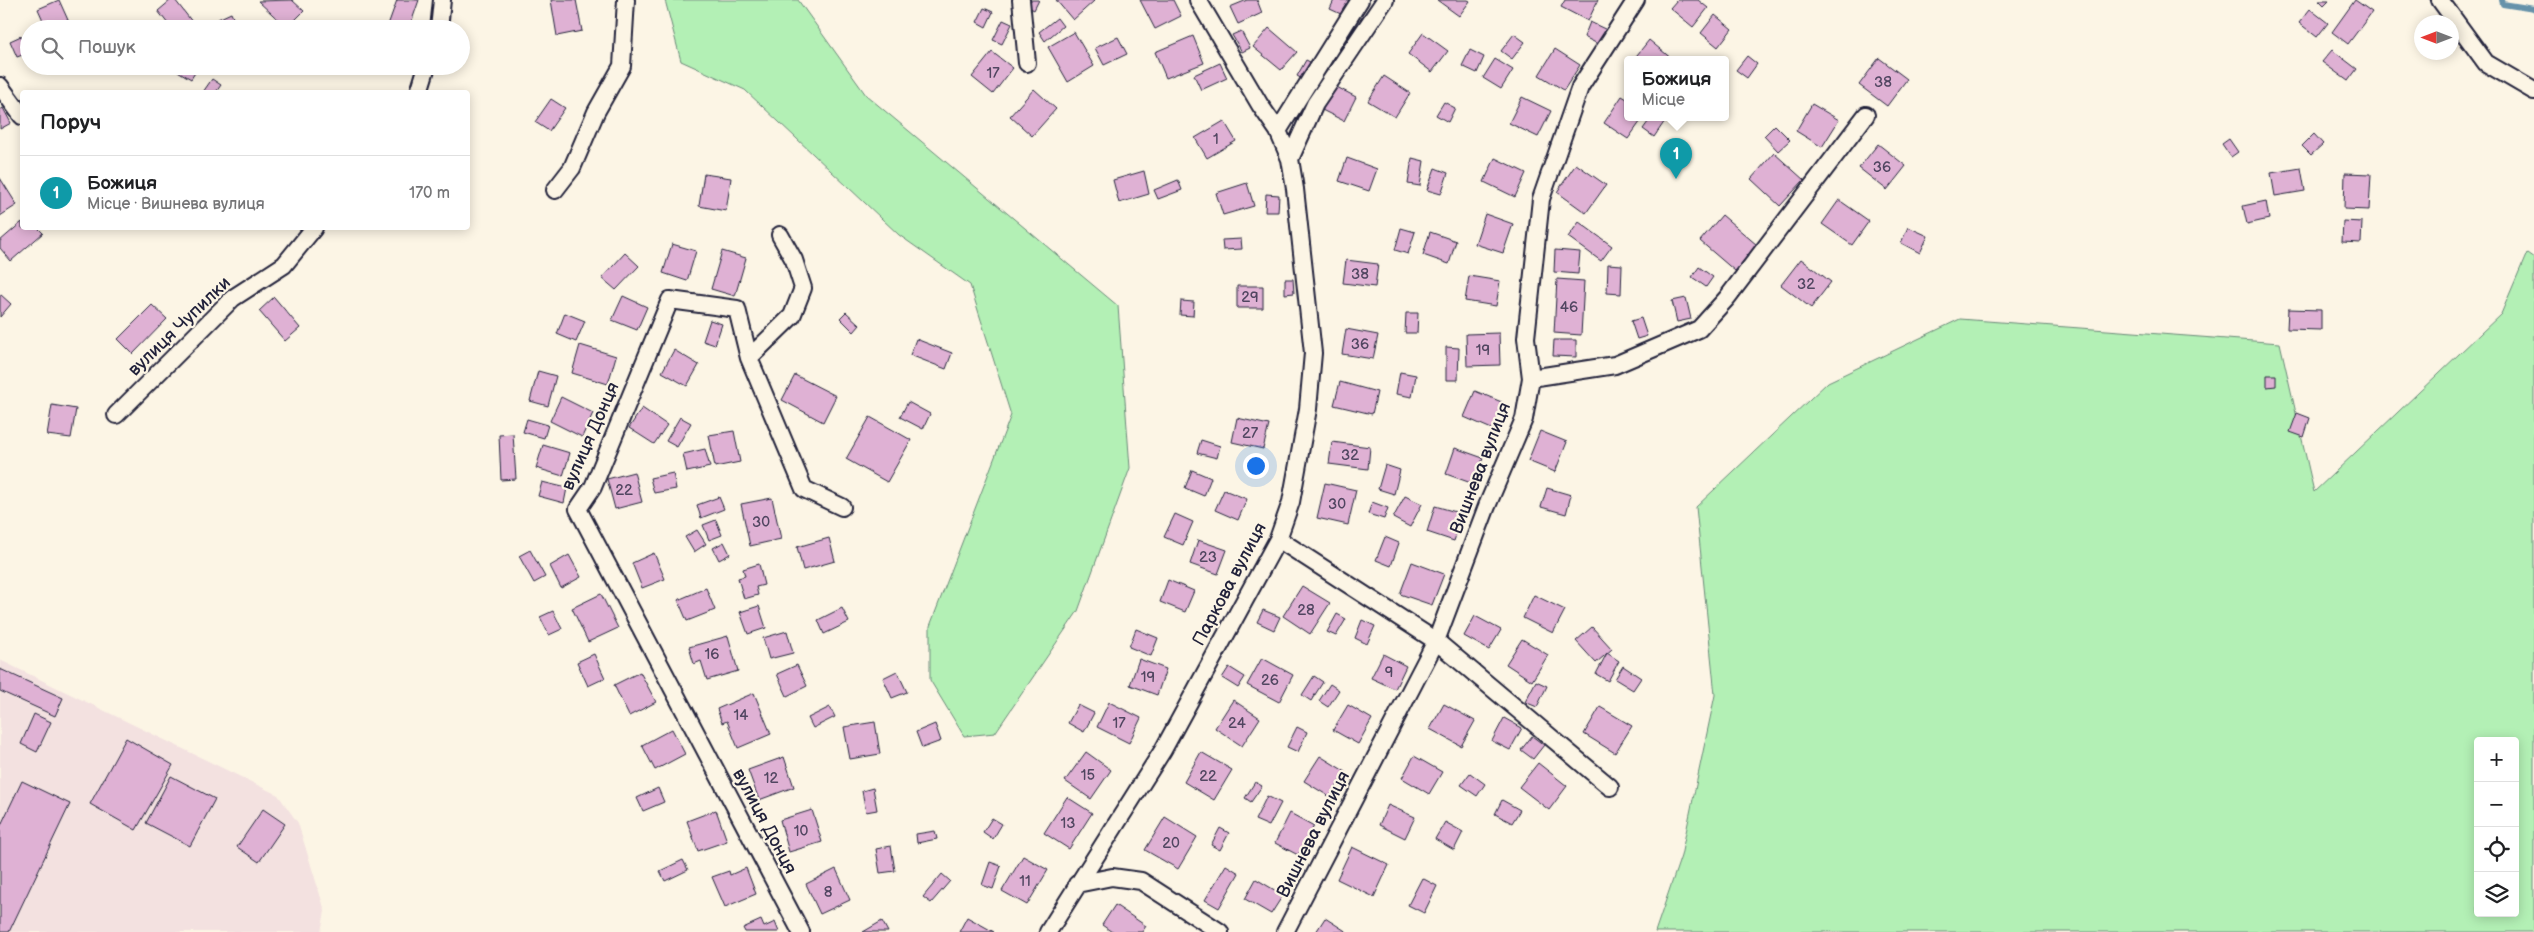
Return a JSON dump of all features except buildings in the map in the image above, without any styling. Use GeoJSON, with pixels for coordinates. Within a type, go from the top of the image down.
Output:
{"type":"FeatureCollection","features":[{"type":"Feature","properties":{"kind":"street"},"geometry":{"type":"LineString","coordinates":[[440,20],[442,0]]}},
{"type":"Feature","properties":{"kind":"street"},"geometry":{"type":"LineString","coordinates":[[555,190],[572,168],[596,112],[622,66],[626,0]]}},
{"type":"Feature","properties":{"kind":"street"},"geometry":{"type":"LineString","coordinates":[[1021,0],[1027,63]]}},
{"type":"Feature","properties":{"kind":"street","name":"Паркова вулиця"},"geometry":{"type":"LineString","coordinates":[[1048,932],[1163,750],[1278,539],[1291,502],[1308,409],[1313,353],[1290,160],[1278,131],[1255,97],[1198,0]]}},
{"type":"Feature","properties":{"kind":"street"},"geometry":{"type":"LineString","coordinates":[[1278,131],[1360,0]]}},
{"type":"Feature","properties":{"kind":"street"},"geometry":{"type":"LineString","coordinates":[[1290,160],[1315,104],[1385,0]]}},
{"type":"Feature","properties":{"kind":"street","name":"Вишнева вулиця"},"geometry":{"type":"LineString","coordinates":[[1284,932],[1436,641],[1487,506],[1524,419],[1531,378],[1526,338],[1541,199],[1580,87],[1636,0]]}},
{"type":"Feature","properties":{"kind":"street"},"geometry":{"type":"LineString","coordinates":[[2440,0],[2486,63],[2534,91]]}},
{"type":"Feature","properties":{"kind":"street"},"geometry":{"type":"LineString","coordinates":[[420,90],[424,75]]}},
{"type":"Feature","properties":{"kind":"street"},"geometry":{"type":"LineString","coordinates":[[0,86],[20,113]]}},
{"type":"Feature","properties":{"kind":"street"},"geometry":{"type":"LineString","coordinates":[[1531,378],[1615,365],[1698,330],[1727,298],[1866,115]]}},
{"type":"Feature","properties":{"kind":"street","name":"вулиця Чупилки"},"geometry":{"type":"LineString","coordinates":[[116,415],[233,298],[284,265],[312,230]]}},
{"type":"Feature","properties":{"kind":"street"},"geometry":{"type":"LineString","coordinates":[[749,358],[792,316],[803,288],[794,260],[780,235]]}},
{"type":"Feature","properties":{"kind":"street","name":"вулиця Донця"},"geometry":{"type":"LineString","coordinates":[[801,932],[578,510],[593,487],[670,300],[736,309],[749,358],[804,489],[842,507]]}},
{"type":"Feature","properties":{"kind":"street"},"geometry":{"type":"LineString","coordinates":[[1278,539],[1436,641],[1610,786]]}},
{"type":"Feature","properties":{"kind":"street"},"geometry":{"type":"LineString","coordinates":[[1077,884],[1112,877],[1140,881],[1220,932]]}},
{"type":"Feature","properties":{"kind":"shaded area"},"geometry":{"type":"Polygon","coordinates":[[[0,660],[278,795],[298,823],[325,911],[321,932],[0,932],[0,660]]]}},
{"type":"Feature","properties":{"kind":"green space"},"geometry":{"type":"Polygon","coordinates":[[[665,0],[798,0],[866,95],[1118,306],[1130,468],[1078,611],[995,733],[964,736],[930,680],[930,626],[1011,415],[970,285],[899,235],[745,90],[681,61],[665,0]]]}},
{"type":"Feature","properties":{"kind":"green space"},"geometry":{"type":"Polygon","coordinates":[[[2527,253],[2534,258],[2534,932],[1655,932],[1681,856],[1715,695],[1696,507],[1828,382],[1960,319],[2280,343],[2314,492],[2501,314],[2527,253]]]}},
{"type":"Feature","properties":{"kind":"waterway"},"geometry":{"type":"LineString","coordinates":[[2502,0],[2503,4],[2534,9]]}},
{"type":"Feature","properties":{"kind":"place","name":"Божиця"},"geometry":{"type":"Point","coordinates":[1676,179]}}]}
